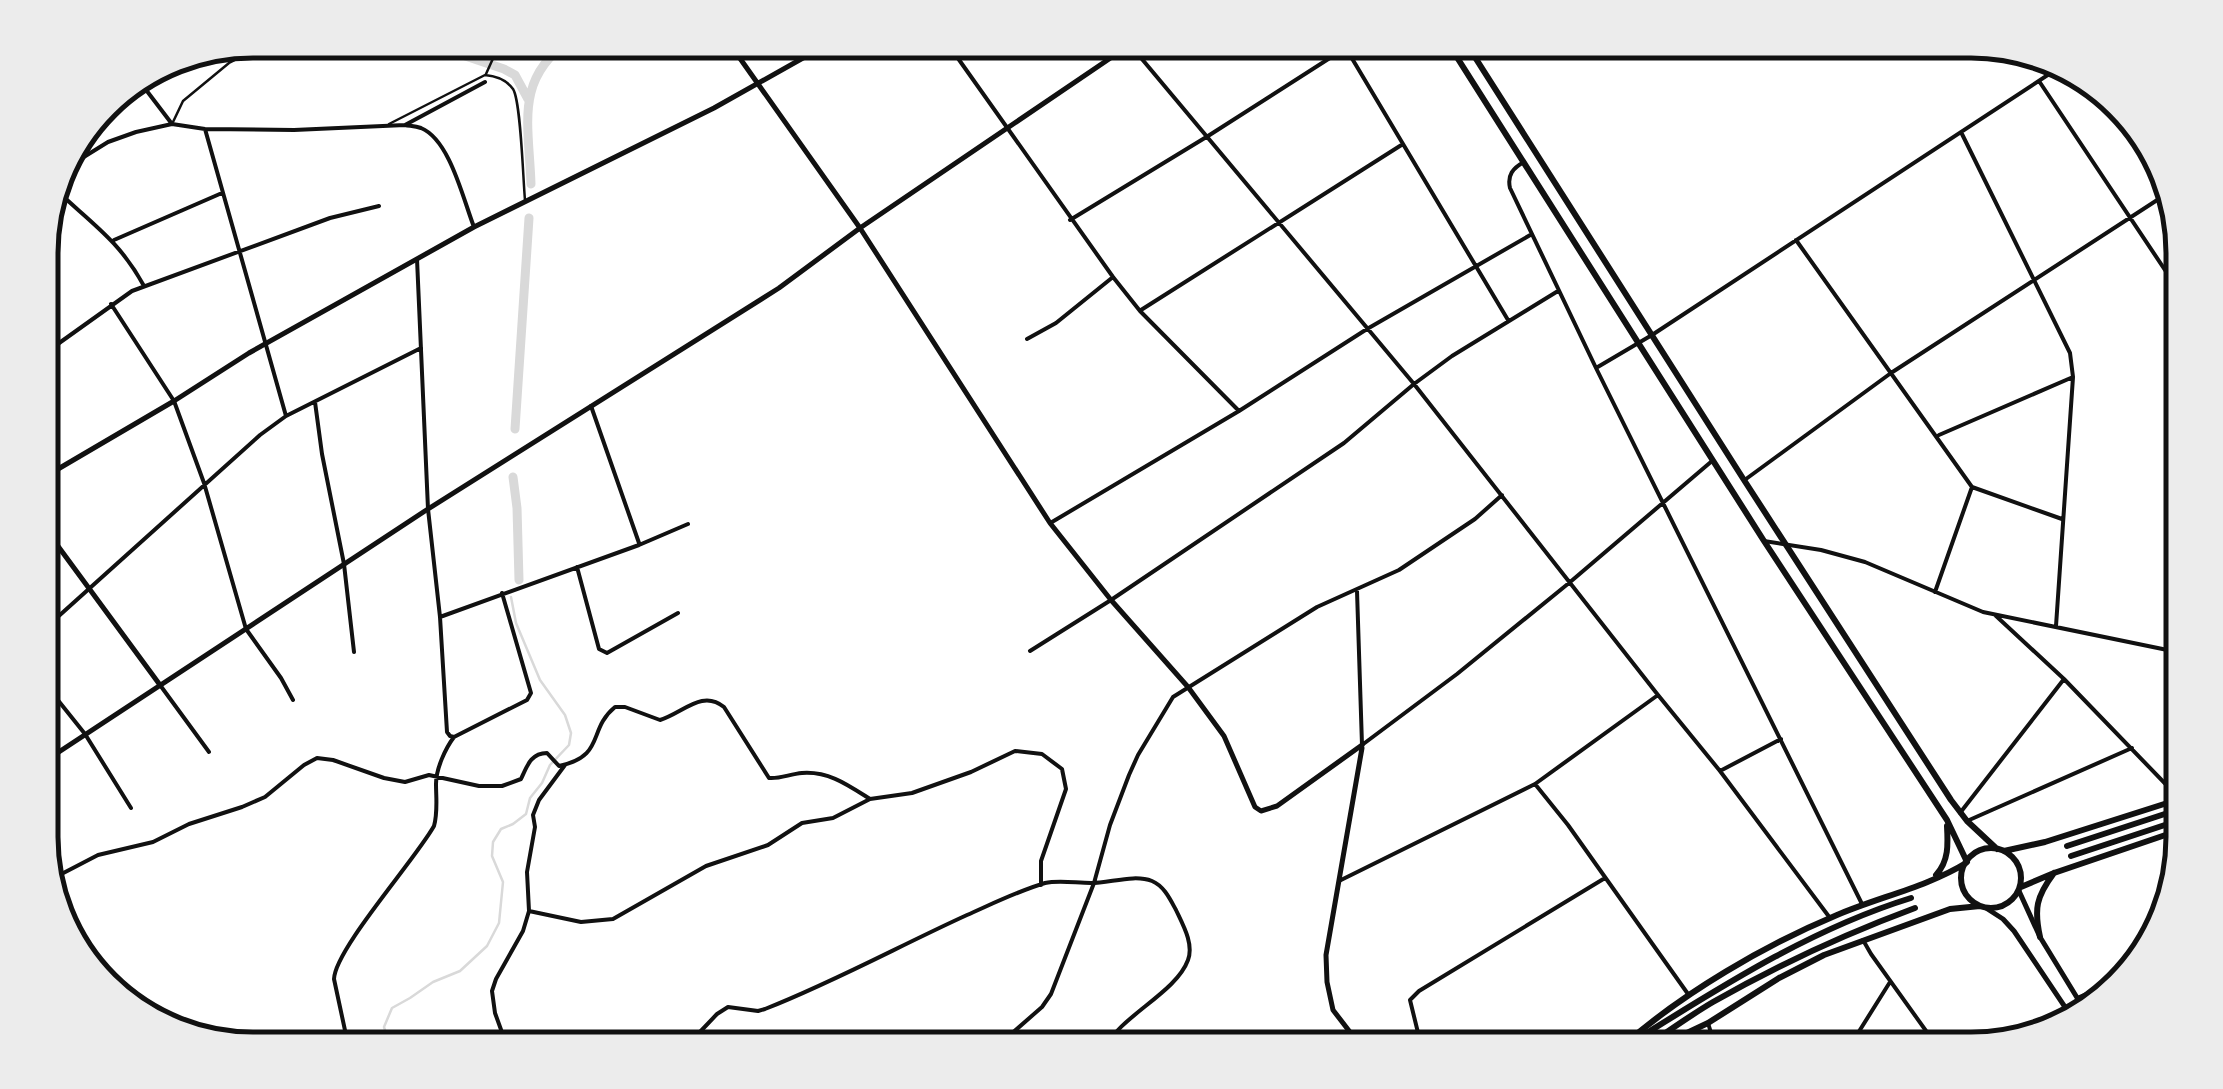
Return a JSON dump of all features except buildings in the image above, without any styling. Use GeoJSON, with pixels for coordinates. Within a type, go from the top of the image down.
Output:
{"type":"FeatureCollection","features":[{"type":"Feature","properties":{"kind":"main road"},"geometry":{"type":"LineString","coordinates":[[1458,58],[1764,541],[1947,820],[1966,862],[1963,887],[1983,907]]}},
{"type":"Feature","properties":{"kind":"main road"},"geometry":{"type":"LineString","coordinates":[[1476,58],[1960,813],[2019,867],[2019,890],[2004,906],[1950,909],[1863,940],[1780,978],[1691,1031]]}},
{"type":"Feature","properties":{"kind":"main road"},"geometry":{"type":"LineString","coordinates":[[1640,1031],[1689,995],[1763,951],[1830,918],[1930,880],[1976,853],[2045,842],[2166,803]]}},
{"type":"Feature","properties":{"kind":"main road"},"geometry":{"type":"LineString","coordinates":[[2067,846],[2166,814]]}},
{"type":"Feature","properties":{"kind":"main road"},"geometry":{"type":"LineString","coordinates":[[1930,880],[1940,872],[1948,852],[1947,820]]}},
{"type":"Feature","properties":{"kind":"main road"},"geometry":{"type":"LineString","coordinates":[[2071,856],[2166,824]]}},
{"type":"Feature","properties":{"kind":"main road"},"geometry":{"type":"LineString","coordinates":[[2019,890],[2054,873],[2166,835]]}},
{"type":"Feature","properties":{"kind":"main road"},"geometry":{"type":"LineString","coordinates":[[2040,937],[2036,906],[2054,873]]}},
{"type":"Feature","properties":{"kind":"main road"},"geometry":{"type":"LineString","coordinates":[[1650,1031],[1811,938],[1911,898]]}},
{"type":"Feature","properties":{"kind":"main road"},"geometry":{"type":"LineString","coordinates":[[1669,1031],[1771,971],[1836,939],[1915,908]]}},
{"type":"Feature","properties":{"kind":"street"},"geometry":{"type":"LineString","coordinates":[[172,124],[183,101],[202,83],[229,63],[246,58]]}},
{"type":"Feature","properties":{"kind":"street"},"geometry":{"type":"LineString","coordinates":[[485,75],[494,58]]}},
{"type":"Feature","properties":{"kind":"street"},"geometry":{"type":"LineString","coordinates":[[739,58],[860,228],[1050,523],[1188,687],[1224,736],[1255,807],[1261,811],[1277,806],[1458,674],[1714,460]]}},
{"type":"Feature","properties":{"kind":"street"},"geometry":{"type":"LineString","coordinates":[[58,468],[266,343],[474,226],[714,108],[804,58]]}},
{"type":"Feature","properties":{"kind":"street"},"geometry":{"type":"LineString","coordinates":[[958,58],[1113,277],[1140,311],[1238,412]]}},
{"type":"Feature","properties":{"kind":"street"},"geometry":{"type":"LineString","coordinates":[[58,752],[778,288],[1105,58]]}},
{"type":"Feature","properties":{"kind":"street"},"geometry":{"type":"LineString","coordinates":[[1142,58],[1414,384],[1720,770],[1830,918]]}},
{"type":"Feature","properties":{"kind":"street"},"geometry":{"type":"LineString","coordinates":[[1070,220],[1330,58]]}},
{"type":"Feature","properties":{"kind":"street"},"geometry":{"type":"LineString","coordinates":[[1352,58],[1508,320]]}},
{"type":"Feature","properties":{"kind":"street"},"geometry":{"type":"LineString","coordinates":[[386,126],[485,75],[499,77],[516,97],[526,201]]}},
{"type":"Feature","properties":{"kind":"street"},"geometry":{"type":"LineString","coordinates":[[1596,368],[2049,75]]}},
{"type":"Feature","properties":{"kind":"street"},"geometry":{"type":"LineString","coordinates":[[2039,81],[2166,270]]}},
{"type":"Feature","properties":{"kind":"street"},"geometry":{"type":"LineString","coordinates":[[404,125],[485,82]]}},
{"type":"Feature","properties":{"kind":"street"},"geometry":{"type":"LineString","coordinates":[[146,89],[172,124]]}},
{"type":"Feature","properties":{"kind":"street"},"geometry":{"type":"LineString","coordinates":[[82,159],[108,142],[172,124],[205,129],[294,130],[404,125],[422,129],[438,141],[474,226]]}},
{"type":"Feature","properties":{"kind":"street"},"geometry":{"type":"LineString","coordinates":[[205,129],[286,416]]}},
{"type":"Feature","properties":{"kind":"street"},"geometry":{"type":"LineString","coordinates":[[1961,132],[2070,353],[2073,377],[2056,626]]}},
{"type":"Feature","properties":{"kind":"street"},"geometry":{"type":"LineString","coordinates":[[1140,311],[1403,144]]}},
{"type":"Feature","properties":{"kind":"street"},"geometry":{"type":"LineString","coordinates":[[1524,162],[1512,172],[1509,183],[1532,234],[1862,905]]}},
{"type":"Feature","properties":{"kind":"street"},"geometry":{"type":"LineString","coordinates":[[114,240],[222,193]]}},
{"type":"Feature","properties":{"kind":"street"},"geometry":{"type":"LineString","coordinates":[[65,198],[114,240],[144,286]]}},
{"type":"Feature","properties":{"kind":"street"},"geometry":{"type":"LineString","coordinates":[[1744,480],[1892,373],[2158,200]]}},
{"type":"Feature","properties":{"kind":"street"},"geometry":{"type":"LineString","coordinates":[[58,343],[111,304],[144,286],[330,218],[379,206]]}},
{"type":"Feature","properties":{"kind":"street"},"geometry":{"type":"LineString","coordinates":[[1050,523],[1532,234]]}},
{"type":"Feature","properties":{"kind":"street"},"geometry":{"type":"LineString","coordinates":[[1796,240],[1972,487],[2064,520]]}},
{"type":"Feature","properties":{"kind":"street"},"geometry":{"type":"LineString","coordinates":[[417,259],[428,510],[448,732],[454,737]]}},
{"type":"Feature","properties":{"kind":"street"},"geometry":{"type":"LineString","coordinates":[[1027,339],[1056,322],[1113,277]]}},
{"type":"Feature","properties":{"kind":"street"},"geometry":{"type":"LineString","coordinates":[[1030,651],[1344,443],[1452,356],[1560,290]]}},
{"type":"Feature","properties":{"kind":"street"},"geometry":{"type":"LineString","coordinates":[[111,304],[174,401],[204,483],[246,628],[293,700]]}},
{"type":"Feature","properties":{"kind":"street"},"geometry":{"type":"LineString","coordinates":[[58,618],[260,435],[286,416],[421,348]]}},
{"type":"Feature","properties":{"kind":"street"},"geometry":{"type":"LineString","coordinates":[[1937,436],[2073,377]]}},
{"type":"Feature","properties":{"kind":"street"},"geometry":{"type":"LineString","coordinates":[[314,402],[344,564],[354,652]]}},
{"type":"Feature","properties":{"kind":"street"},"geometry":{"type":"LineString","coordinates":[[591,406],[639,545]]}},
{"type":"Feature","properties":{"kind":"street"},"geometry":{"type":"LineString","coordinates":[[1935,592],[1972,487]]}},
{"type":"Feature","properties":{"kind":"street"},"geometry":{"type":"LineString","coordinates":[[1014,1032],[1042,1008],[1051,994],[1094,883],[1122,793],[1138,755],[1171,700],[1317,608],[1399,570],[1475,519],[1502,495]]}},
{"type":"Feature","properties":{"kind":"street"},"geometry":{"type":"LineString","coordinates":[[440,616],[688,524]]}},
{"type":"Feature","properties":{"kind":"street"},"geometry":{"type":"LineString","coordinates":[[1764,541],[1865,562],[1995,615],[2166,650]]}},
{"type":"Feature","properties":{"kind":"street"},"geometry":{"type":"LineString","coordinates":[[58,546],[209,752]]}},
{"type":"Feature","properties":{"kind":"street"},"geometry":{"type":"LineString","coordinates":[[578,567],[602,652],[607,653],[678,613]]}},
{"type":"Feature","properties":{"kind":"street"},"geometry":{"type":"LineString","coordinates":[[1349,1031],[1333,1010],[1326,955],[1362,745],[1357,591]]}},
{"type":"Feature","properties":{"kind":"street"},"geometry":{"type":"LineString","coordinates":[[345,1032],[334,971],[434,826],[436,776],[446,748],[454,737],[527,700],[530,692],[502,593]]}},
{"type":"Feature","properties":{"kind":"street"},"geometry":{"type":"LineString","coordinates":[[1995,615],[2064,678],[2166,783]]}},
{"type":"Feature","properties":{"kind":"street"},"geometry":{"type":"LineString","coordinates":[[1960,813],[2064,678]]}},
{"type":"Feature","properties":{"kind":"street"},"geometry":{"type":"LineString","coordinates":[[1337,882],[1534,784],[1658,695]]}},
{"type":"Feature","properties":{"kind":"street"},"geometry":{"type":"LineString","coordinates":[[58,699],[85,734],[131,808]]}},
{"type":"Feature","properties":{"kind":"street"},"geometry":{"type":"LineString","coordinates":[[502,1032],[492,992],[523,930],[528,911],[527,872],[533,816],[562,765],[584,757],[592,748],[604,717],[615,707],[660,720],[708,699],[715,700],[724,707],[769,778],[814,773],[832,776],[870,799]]}},
{"type":"Feature","properties":{"kind":"street"},"geometry":{"type":"LineString","coordinates":[[1720,770],[1780,739]]}},
{"type":"Feature","properties":{"kind":"street"},"geometry":{"type":"LineString","coordinates":[[1967,821],[2132,748]]}},
{"type":"Feature","properties":{"kind":"street"},"geometry":{"type":"LineString","coordinates":[[528,911],[580,922],[613,918],[706,866],[768,845],[802,823],[833,818],[870,799],[912,793],[972,772],[1014,751],[1042,754],[1062,770],[1066,789],[1041,861],[1041,885]]}},
{"type":"Feature","properties":{"kind":"street"},"geometry":{"type":"LineString","coordinates":[[61,874],[98,855],[152,842],[189,824],[242,808],[265,797],[317,758],[405,782],[429,775],[479,786],[502,786],[521,779],[530,759],[540,753],[547,753],[562,765]]}},
{"type":"Feature","properties":{"kind":"street"},"geometry":{"type":"LineString","coordinates":[[1534,784],[1568,825],[1689,995]]}},
{"type":"Feature","properties":{"kind":"street"},"geometry":{"type":"LineString","coordinates":[[1418,1031],[1410,1000],[1419,991],[1605,878]]}},
{"type":"Feature","properties":{"kind":"street"},"geometry":{"type":"LineString","coordinates":[[700,1032],[728,1007],[765,1009],[920,936],[1048,882],[1148,879],[1160,885],[1176,910],[1190,950],[1184,969],[1116,1032]]}},
{"type":"Feature","properties":{"kind":"street"},"geometry":{"type":"LineString","coordinates":[[2019,890],[2040,937],[2078,998],[2083,996]]}},
{"type":"Feature","properties":{"kind":"street"},"geometry":{"type":"LineString","coordinates":[[1983,907],[2010,925],[2064,1007]]}},
{"type":"Feature","properties":{"kind":"street"},"geometry":{"type":"LineString","coordinates":[[1863,940],[1927,1031]]}},
{"type":"Feature","properties":{"kind":"street"},"geometry":{"type":"LineString","coordinates":[[1859,1031],[1890,982]]}},
{"type":"Feature","properties":{"kind":"street"},"geometry":{"type":"LineString","coordinates":[[1708,1023],[1711,1031]]}},
{"type":"Feature","properties":{"kind":"waterway"},"geometry":{"type":"LineString","coordinates":[[471,58],[515,75],[528,99]]}},
{"type":"Feature","properties":{"kind":"waterway"},"geometry":{"type":"LineString","coordinates":[[531,184],[529,104],[540,71],[550,58]]}},
{"type":"Feature","properties":{"kind":"waterway"},"geometry":{"type":"LineString","coordinates":[[515,429],[529,218]]}},
{"type":"Feature","properties":{"kind":"waterway"},"geometry":{"type":"LineString","coordinates":[[513,477],[519,580]]}},
{"type":"Feature","properties":{"kind":"waterway"},"geometry":{"type":"LineString","coordinates":[[386,1032],[392,1008],[433,982],[460,971],[487,946],[499,923],[503,882],[492,856],[493,842],[501,829],[526,814],[530,798],[550,765],[569,745],[571,733],[565,715],[540,680],[516,623],[511,597]]}}]}
